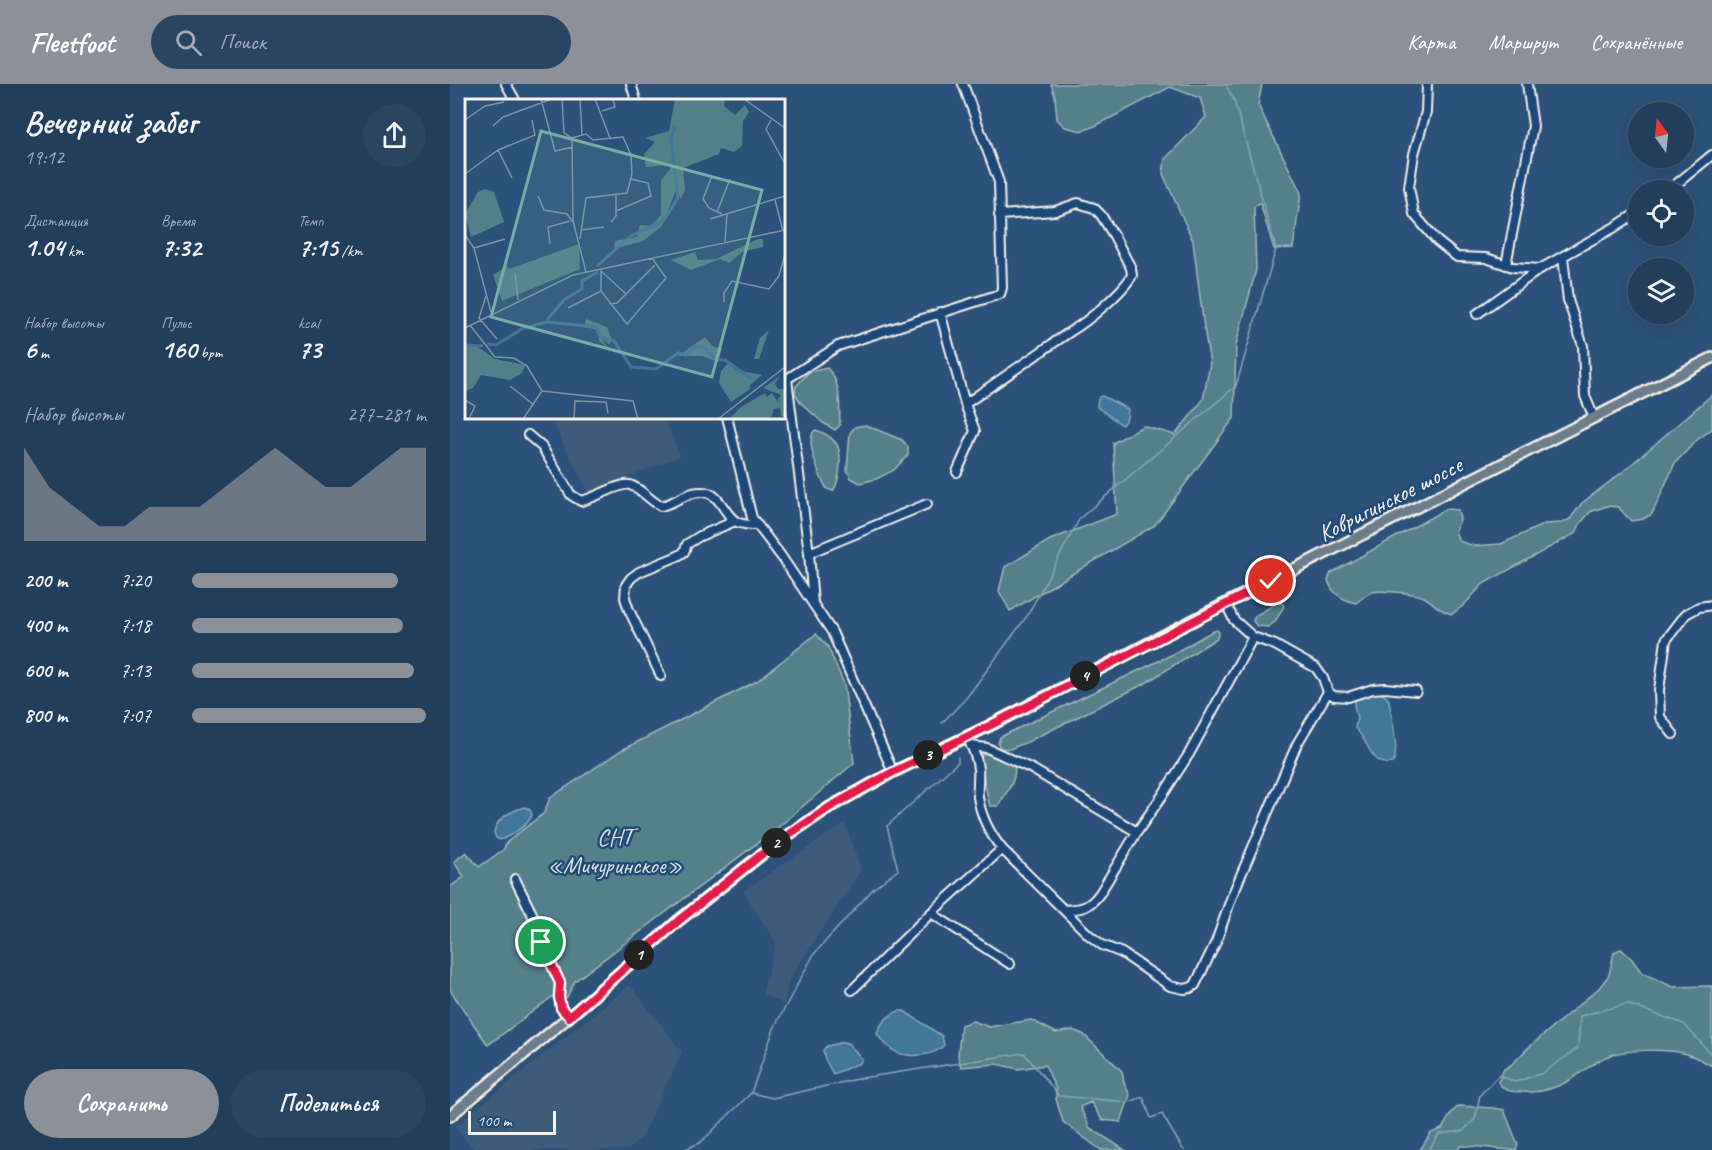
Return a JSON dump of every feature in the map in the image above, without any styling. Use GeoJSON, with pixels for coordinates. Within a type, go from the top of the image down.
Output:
{"type":"FeatureCollection","features":[{"type":"Feature","properties":{"kind":"main road","name":"Ковригинское шоссе"},"geometry":{"type":"LineString","coordinates":[[893,772],[989,726],[1712,357]]}},
{"type":"Feature","properties":{"kind":"main road"},"geometry":{"type":"LineString","coordinates":[[450,1116],[569,1017],[678,921],[776,843],[830,807],[893,772]]}},
{"type":"Feature","properties":{"kind":"street"},"geometry":{"type":"LineString","coordinates":[[506,84],[514,99]]}},
{"type":"Feature","properties":{"kind":"street"},"geometry":{"type":"LineString","coordinates":[[631,84],[636,99]]}},
{"type":"Feature","properties":{"kind":"street"},"geometry":{"type":"LineString","coordinates":[[813,604],[809,553],[787,379],[838,346],[1000,294],[1002,288],[999,182],[963,84]]}},
{"type":"Feature","properties":{"kind":"street"},"geometry":{"type":"LineString","coordinates":[[1427,84],[1426,112],[1414,154],[1409,187],[1414,214],[1437,242],[1457,256],[1486,258],[1513,267],[1540,269]]}},
{"type":"Feature","properties":{"kind":"street"},"geometry":{"type":"LineString","coordinates":[[1506,265],[1533,126],[1527,84]]}},
{"type":"Feature","properties":{"kind":"street"},"geometry":{"type":"LineString","coordinates":[[1681,180],[1712,155]]}},
{"type":"Feature","properties":{"kind":"street"},"geometry":{"type":"LineString","coordinates":[[965,404],[1082,325],[1125,285],[1132,275],[1131,268],[1114,236],[1094,207],[1078,203],[1055,211],[999,216]]}},
{"type":"Feature","properties":{"kind":"street"},"geometry":{"type":"LineString","coordinates":[[1477,314],[1540,269],[1628,219]]}},
{"type":"Feature","properties":{"kind":"street"},"geometry":{"type":"LineString","coordinates":[[1563,256],[1568,300],[1583,346],[1585,396],[1594,417]]}},
{"type":"Feature","properties":{"kind":"street"},"geometry":{"type":"LineString","coordinates":[[940,312],[965,404],[975,431],[957,472]]}},
{"type":"Feature","properties":{"kind":"street"},"geometry":{"type":"LineString","coordinates":[[727,418],[748,506],[756,525],[781,556],[832,632],[893,772]]}},
{"type":"Feature","properties":{"kind":"street"},"geometry":{"type":"LineString","coordinates":[[528,435],[543,447],[571,495],[581,501],[589,500],[625,484],[632,485],[661,506],[695,492],[708,492],[716,497],[735,521],[745,525],[756,525]]}},
{"type":"Feature","properties":{"kind":"street"},"geometry":{"type":"LineString","coordinates":[[809,553],[927,504]]}},
{"type":"Feature","properties":{"kind":"street"},"geometry":{"type":"LineString","coordinates":[[662,676],[628,610],[625,598],[626,585],[639,572],[678,556],[684,552],[687,544],[700,536],[735,521]]}},
{"type":"Feature","properties":{"kind":"street"},"geometry":{"type":"LineString","coordinates":[[1226,604],[1234,621],[1253,637],[1275,645],[1316,668],[1328,692],[1334,696],[1342,698],[1385,688],[1416,692]]}},
{"type":"Feature","properties":{"kind":"street"},"geometry":{"type":"LineString","coordinates":[[1673,734],[1660,717],[1659,690],[1666,640],[1686,614],[1712,605]]}},
{"type":"Feature","properties":{"kind":"street"},"geometry":{"type":"LineString","coordinates":[[1064,910],[1086,907],[1093,902],[1189,754],[1253,637]]}},
{"type":"Feature","properties":{"kind":"street"},"geometry":{"type":"LineString","coordinates":[[967,737],[978,769],[978,796],[981,809],[992,836],[1002,849],[1102,945],[1122,953],[1170,986],[1184,989],[1195,985],[1216,942],[1232,896],[1297,744],[1328,692]]}},
{"type":"Feature","properties":{"kind":"street"},"geometry":{"type":"LineString","coordinates":[[971,746],[987,748],[1032,769],[1137,832]]}},
{"type":"Feature","properties":{"kind":"street"},"geometry":{"type":"LineString","coordinates":[[852,990],[931,913],[1002,849]]}},
{"type":"Feature","properties":{"kind":"street"},"geometry":{"type":"LineString","coordinates":[[515,879],[537,924],[541,942],[560,983],[561,1008],[569,1017]]}},
{"type":"Feature","properties":{"kind":"street"},"geometry":{"type":"LineString","coordinates":[[931,913],[1010,964]]}},
{"type":"Feature","properties":{"kind":"shaded area"},"geometry":{"type":"Polygon","coordinates":[[[1102,396],[1128,409],[1127,418],[1122,425],[1097,407],[1099,397],[1102,396]]]}},
{"type":"Feature","properties":{"kind":"shaded area"},"geometry":{"type":"Polygon","coordinates":[[[565,418],[664,418],[680,456],[589,493],[553,424],[565,418]]]}},
{"type":"Feature","properties":{"kind":"shaded area"},"geometry":{"type":"Polygon","coordinates":[[[1372,692],[1382,694],[1389,700],[1396,750],[1393,763],[1379,761],[1355,728],[1357,718],[1354,704],[1356,699],[1372,692]]]}},
{"type":"Feature","properties":{"kind":"shaded area"},"geometry":{"type":"Polygon","coordinates":[[[525,807],[532,814],[528,822],[508,837],[500,840],[496,838],[495,828],[501,819],[525,807]]]}},
{"type":"Feature","properties":{"kind":"shaded area"},"geometry":{"type":"Polygon","coordinates":[[[845,823],[861,870],[789,980],[784,1004],[762,994],[776,943],[743,891],[845,823]]]}},
{"type":"Feature","properties":{"kind":"shaded area"},"geometry":{"type":"Polygon","coordinates":[[[630,985],[682,1052],[641,1138],[628,1150],[475,1150],[454,1127],[630,985]]]}},
{"type":"Feature","properties":{"kind":"shaded area"},"geometry":{"type":"Polygon","coordinates":[[[899,1011],[904,1011],[942,1036],[944,1045],[934,1052],[922,1055],[902,1054],[892,1050],[877,1034],[885,1020],[899,1011]]]}},
{"type":"Feature","properties":{"kind":"shaded area"},"geometry":{"type":"Polygon","coordinates":[[[844,1042],[849,1044],[862,1059],[860,1063],[833,1074],[823,1050],[827,1046],[844,1042]]]}},
{"type":"Feature","properties":{"kind":"green space"},"geometry":{"type":"Polygon","coordinates":[[[1051,84],[1262,84],[1258,105],[1301,193],[1293,248],[1274,249],[1260,203],[1254,207],[1256,270],[1236,345],[1234,418],[1155,525],[1010,611],[999,591],[1005,567],[1050,540],[1117,514],[1113,443],[1143,426],[1175,435],[1203,400],[1210,363],[1193,241],[1163,174],[1165,159],[1206,117],[1200,98],[1170,87],[1082,131],[1065,127],[1057,119],[1055,96],[1051,84]]]}},
{"type":"Feature","properties":{"kind":"green space"},"geometry":{"type":"Polygon","coordinates":[[[827,368],[835,380],[839,395],[840,425],[835,430],[823,423],[801,403],[795,393],[796,386],[809,372],[827,368]]]}},
{"type":"Feature","properties":{"kind":"green space"},"geometry":{"type":"Polygon","coordinates":[[[1712,395],[1712,429],[1697,440],[1675,463],[1652,514],[1643,519],[1631,521],[1618,507],[1607,506],[1590,512],[1576,533],[1483,584],[1464,605],[1452,614],[1424,597],[1406,593],[1372,592],[1356,603],[1338,596],[1332,589],[1328,580],[1331,573],[1446,509],[1458,510],[1460,519],[1455,531],[1459,541],[1474,546],[1501,544],[1545,524],[1562,523],[1570,519],[1582,503],[1625,470],[1712,395]]]}},
{"type":"Feature","properties":{"kind":"green space"},"geometry":{"type":"Polygon","coordinates":[[[865,425],[902,440],[908,447],[908,455],[894,470],[876,479],[860,483],[851,478],[847,470],[850,433],[855,427],[865,425]]]}},
{"type":"Feature","properties":{"kind":"green space"},"geometry":{"type":"Polygon","coordinates":[[[815,430],[829,437],[838,448],[840,467],[833,491],[827,489],[814,459],[811,442],[815,430]]]}},
{"type":"Feature","properties":{"kind":"green space"},"geometry":{"type":"Polygon","coordinates":[[[1277,603],[1282,603],[1284,606],[1275,622],[1268,627],[1257,626],[1253,621],[1255,616],[1277,603]]]}},
{"type":"Feature","properties":{"kind":"green space"},"geometry":{"type":"Polygon","coordinates":[[[1217,630],[1219,632],[1217,638],[1144,684],[1027,742],[1010,749],[1000,748],[998,743],[1000,737],[1171,655],[1217,630]]]}},
{"type":"Feature","properties":{"kind":"green space","name":"СНТ «Мичуринское»"},"geometry":{"type":"Polygon","coordinates":[[[816,634],[828,647],[844,684],[854,763],[776,829],[575,981],[567,997],[552,997],[488,1045],[450,990],[450,887],[464,877],[454,862],[466,852],[479,867],[504,849],[506,843],[544,813],[550,798],[620,751],[757,681],[816,634]]]}},
{"type":"Feature","properties":{"kind":"green space"},"geometry":{"type":"Polygon","coordinates":[[[986,753],[1014,766],[1013,782],[998,806],[990,806],[989,803],[980,761],[982,755],[986,753]]]}},
{"type":"Feature","properties":{"kind":"green space"},"geometry":{"type":"Polygon","coordinates":[[[1621,949],[1642,973],[1673,987],[1712,986],[1712,1066],[1696,1057],[1672,1051],[1628,1052],[1602,1059],[1570,1080],[1547,1090],[1518,1092],[1503,1087],[1498,1082],[1504,1069],[1599,988],[1609,975],[1614,952],[1621,949]]]}},
{"type":"Feature","properties":{"kind":"green space"},"geometry":{"type":"Polygon","coordinates":[[[1031,1020],[1056,1033],[1072,1030],[1083,1034],[1122,1071],[1124,1083],[1130,1095],[1121,1122],[1102,1120],[1091,1102],[1080,1107],[1090,1128],[1125,1150],[1101,1150],[1063,1122],[1056,1099],[1056,1089],[1045,1065],[1018,1069],[997,1064],[961,1067],[958,1056],[961,1025],[973,1021],[989,1027],[1031,1020]]]}},
{"type":"Feature","properties":{"kind":"green space"},"geometry":{"type":"Polygon","coordinates":[[[1459,1106],[1504,1110],[1518,1145],[1516,1150],[1460,1146],[1458,1150],[1420,1150],[1431,1133],[1442,1129],[1452,1112],[1459,1106]]]}},
{"type":"Feature","properties":{"kind":"waterway"},"geometry":{"type":"LineString","coordinates":[[942,723],[967,697],[1027,616],[1080,518],[1236,386],[1276,249],[1234,100],[1225,84]]}},
{"type":"Feature","properties":{"kind":"waterway"},"geometry":{"type":"LineString","coordinates":[[751,1093],[775,1026],[814,954],[874,888],[898,870],[887,826],[958,762],[958,757]]}},
{"type":"Feature","properties":{"kind":"waterway"},"geometry":{"type":"LineString","coordinates":[[1429,1150],[1439,1134],[1463,1131],[1475,1119],[1480,1095],[1499,1075],[1515,1082],[1543,1073],[1578,1048],[1580,1016],[1627,1004],[1684,1024],[1712,1055]]}},
{"type":"Feature","properties":{"kind":"waterway"},"geometry":{"type":"LineString","coordinates":[[683,1150],[700,1143],[751,1093],[773,1098],[862,1078],[1024,1053],[1059,1096],[1129,1102],[1143,1097],[1151,1118],[1162,1114],[1184,1150]]}},
{"type":"Feature","properties":{"kind":"route"},"geometry":{"type":"LineString","coordinates":[[541,942],[560,983],[561,1008],[569,1017],[678,921],[776,843],[830,807],[893,772],[989,726],[1271,581]]}}]}
